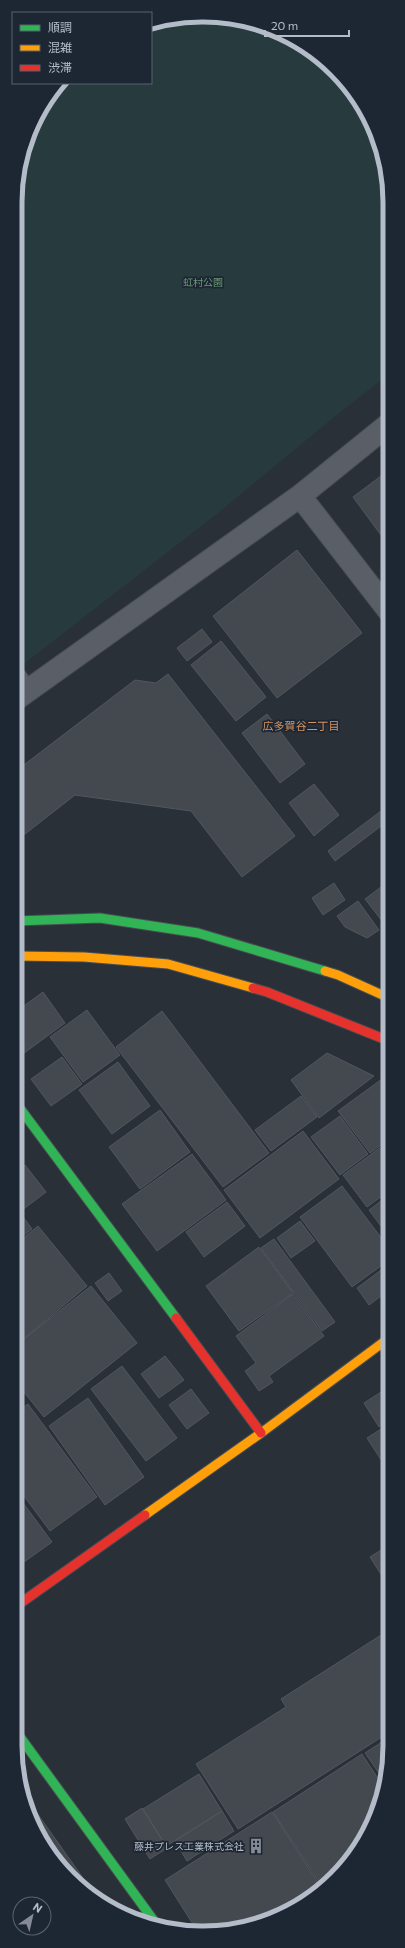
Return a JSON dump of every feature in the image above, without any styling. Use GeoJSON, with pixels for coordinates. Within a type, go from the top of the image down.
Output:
{"type":"FeatureCollection","features":[{"type":"Feature","properties":{"kind":"street"},"geometry":{"type":"LineString","coordinates":[[23,693],[300,496],[383,429]]}},
{"type":"Feature","properties":{"kind":"street"},"geometry":{"type":"LineString","coordinates":[[300,496],[383,603]]}},
{"type":"Feature","properties":{"kind":"street"},"geometry":{"type":"LineString","coordinates":[[22,921],[100,918],[198,932],[338,975],[383,995]]}},
{"type":"Feature","properties":{"kind":"street"},"geometry":{"type":"LineString","coordinates":[[22,956],[84,957],[168,964],[267,992],[383,1039]]}},
{"type":"Feature","properties":{"kind":"street"},"geometry":{"type":"LineString","coordinates":[[22,1111],[261,1433]]}},
{"type":"Feature","properties":{"kind":"street"},"geometry":{"type":"LineString","coordinates":[[22,1602],[261,1433],[383,1342]]}},
{"type":"Feature","properties":{"kind":"street"},"geometry":{"type":"LineString","coordinates":[[22,1740],[153,1919]]}},
{"type":"Feature","properties":{"kind":"green space","name":"虹村公園"},"geometry":{"type":"Polygon","coordinates":[[[191,22],[214,22],[238,25],[261,32],[293,46],[322,67],[338,83],[359,112],[369,133],[377,156],[383,191],[383,379],[218,513],[22,665],[22,191],[25,167],[36,133],[46,112],[66,84],[152,84],[152,29],[167,25],[191,22]]]}},
{"type":"Feature","properties":{"kind":"building"},"geometry":{"type":"Polygon","coordinates":[[[383,474],[383,538],[353,497],[383,474]]]}},
{"type":"Feature","properties":{"kind":"building"},"geometry":{"type":"Polygon","coordinates":[[[297,550],[362,633],[277,698],[213,616],[297,550]]]}},
{"type":"Feature","properties":{"kind":"building"},"geometry":{"type":"Polygon","coordinates":[[[202,629],[212,642],[187,661],[177,648],[202,629]]]}},
{"type":"Feature","properties":{"kind":"building"},"geometry":{"type":"Polygon","coordinates":[[[221,641],[266,697],[236,721],[191,665],[221,641]]]}},
{"type":"Feature","properties":{"kind":"building"},"geometry":{"type":"Polygon","coordinates":[[[168,674],[295,836],[242,877],[191,811],[75,795],[22,836],[22,766],[135,680],[156,683],[168,674]]]}},
{"type":"Feature","properties":{"kind":"building"},"geometry":{"type":"Polygon","coordinates":[[[267,714],[305,764],[280,783],[242,733],[267,714]]]}},
{"type":"Feature","properties":{"kind":"building"},"geometry":{"type":"Polygon","coordinates":[[[314,784],[339,815],[314,836],[289,803],[314,784]]]}},
{"type":"Feature","properties":{"kind":"building"},"geometry":{"type":"Polygon","coordinates":[[[383,810],[383,825],[335,861],[328,851],[383,810]]]}},
{"type":"Feature","properties":{"kind":"building"},"geometry":{"type":"Polygon","coordinates":[[[334,883],[345,900],[323,915],[312,898],[334,883]]]}},
{"type":"Feature","properties":{"kind":"building"},"geometry":{"type":"Polygon","coordinates":[[[383,886],[383,922],[365,899],[383,886]]]}},
{"type":"Feature","properties":{"kind":"building"},"geometry":{"type":"Polygon","coordinates":[[[358,901],[379,930],[367,938],[345,927],[337,916],[358,901]]]}},
{"type":"Feature","properties":{"kind":"building"},"geometry":{"type":"Polygon","coordinates":[[[43,992],[65,1023],[22,1055],[22,1007],[43,992]]]}},
{"type":"Feature","properties":{"kind":"building"},"geometry":{"type":"Polygon","coordinates":[[[87,1010],[120,1055],[83,1082],[50,1037],[87,1010]]]}},
{"type":"Feature","properties":{"kind":"building"},"geometry":{"type":"Polygon","coordinates":[[[162,1011],[269,1153],[223,1187],[116,1047],[162,1011]]]}},
{"type":"Feature","properties":{"kind":"building"},"geometry":{"type":"Polygon","coordinates":[[[327,1053],[374,1076],[319,1118],[291,1080],[327,1053]]]}},
{"type":"Feature","properties":{"kind":"building"},"geometry":{"type":"Polygon","coordinates":[[[62,1057],[82,1084],[51,1106],[31,1079],[62,1057]]]}},
{"type":"Feature","properties":{"kind":"building"},"geometry":{"type":"Polygon","coordinates":[[[118,1062],[150,1106],[112,1134],[79,1090],[118,1062]]]}},
{"type":"Feature","properties":{"kind":"building"},"geometry":{"type":"Polygon","coordinates":[[[382,1079],[383,1143],[370,1153],[338,1111],[382,1079]]]}},
{"type":"Feature","properties":{"kind":"building"},"geometry":{"type":"Polygon","coordinates":[[[301,1096],[317,1117],[271,1151],[255,1130],[301,1096]]]}},
{"type":"Feature","properties":{"kind":"building"},"geometry":{"type":"Polygon","coordinates":[[[160,1110],[190,1152],[140,1189],[109,1147],[160,1110]]]}},
{"type":"Feature","properties":{"kind":"building"},"geometry":{"type":"Polygon","coordinates":[[[340,1116],[368,1154],[340,1175],[311,1137],[340,1116]]]}},
{"type":"Feature","properties":{"kind":"building"},"geometry":{"type":"Polygon","coordinates":[[[303,1131],[339,1179],[260,1238],[224,1190],[303,1131]]]}},
{"type":"Feature","properties":{"kind":"building"},"geometry":{"type":"Polygon","coordinates":[[[383,1145],[383,1195],[367,1207],[343,1175],[383,1145]]]}},
{"type":"Feature","properties":{"kind":"building"},"geometry":{"type":"Polygon","coordinates":[[[192,1154],[226,1200],[157,1251],[122,1204],[192,1154]]]}},
{"type":"Feature","properties":{"kind":"building"},"geometry":{"type":"Polygon","coordinates":[[[25,1165],[46,1192],[22,1210],[22,1167],[25,1165]]]}},
{"type":"Feature","properties":{"kind":"building"},"geometry":{"type":"Polygon","coordinates":[[[342,1186],[383,1240],[383,1264],[352,1287],[300,1217],[342,1186]]]}},
{"type":"Feature","properties":{"kind":"building"},"geometry":{"type":"Polygon","coordinates":[[[383,1200],[383,1229],[369,1210],[383,1200]]]}},
{"type":"Feature","properties":{"kind":"building"},"geometry":{"type":"Polygon","coordinates":[[[227,1202],[245,1226],[204,1257],[186,1232],[227,1202]]]}},
{"type":"Feature","properties":{"kind":"building"},"geometry":{"type":"Polygon","coordinates":[[[22,1215],[32,1229],[22,1236],[22,1215]]]}},
{"type":"Feature","properties":{"kind":"building"},"geometry":{"type":"Polygon","coordinates":[[[300,1221],[315,1241],[291,1258],[277,1238],[300,1221]]]}},
{"type":"Feature","properties":{"kind":"building"},"geometry":{"type":"Polygon","coordinates":[[[38,1226],[87,1286],[22,1340],[22,1239],[38,1226]]]}},
{"type":"Feature","properties":{"kind":"building"},"geometry":{"type":"Polygon","coordinates":[[[274,1239],[335,1322],[322,1331],[261,1248],[274,1239]]]}},
{"type":"Feature","properties":{"kind":"building"},"geometry":{"type":"Polygon","coordinates":[[[259,1247],[293,1293],[239,1331],[206,1286],[259,1247]]]}},
{"type":"Feature","properties":{"kind":"building"},"geometry":{"type":"Polygon","coordinates":[[[383,1268],[383,1294],[369,1305],[357,1288],[383,1268]]]}},
{"type":"Feature","properties":{"kind":"building"},"geometry":{"type":"Polygon","coordinates":[[[109,1273],[122,1291],[108,1301],[95,1283],[109,1273]]]}},
{"type":"Feature","properties":{"kind":"building"},"geometry":{"type":"Polygon","coordinates":[[[91,1286],[137,1343],[44,1417],[22,1390],[22,1340],[91,1286]]]}},
{"type":"Feature","properties":{"kind":"building"},"geometry":{"type":"Polygon","coordinates":[[[293,1294],[324,1336],[269,1376],[273,1382],[259,1391],[245,1371],[256,1363],[236,1336],[293,1294]]]}},
{"type":"Feature","properties":{"kind":"building"},"geometry":{"type":"Polygon","coordinates":[[[165,1356],[184,1380],[159,1398],[141,1374],[165,1356]]]}},
{"type":"Feature","properties":{"kind":"building"},"geometry":{"type":"Polygon","coordinates":[[[122,1366],[177,1438],[146,1461],[91,1389],[122,1366]]]}},
{"type":"Feature","properties":{"kind":"building"},"geometry":{"type":"Polygon","coordinates":[[[191,1389],[209,1413],[187,1429],[169,1405],[191,1389]]]}},
{"type":"Feature","properties":{"kind":"building"},"geometry":{"type":"Polygon","coordinates":[[[383,1391],[383,1425],[379,1427],[364,1403],[383,1391]]]}},
{"type":"Feature","properties":{"kind":"building"},"geometry":{"type":"Polygon","coordinates":[[[88,1398],[144,1477],[105,1505],[49,1426],[88,1398]]]}},
{"type":"Feature","properties":{"kind":"building"},"geometry":{"type":"Polygon","coordinates":[[[28,1404],[97,1497],[50,1531],[22,1493],[22,1408],[28,1404]]]}},
{"type":"Feature","properties":{"kind":"building"},"geometry":{"type":"Polygon","coordinates":[[[383,1428],[383,1463],[367,1438],[383,1428]]]}},
{"type":"Feature","properties":{"kind":"building"},"geometry":{"type":"Polygon","coordinates":[[[22,1501],[52,1542],[22,1563],[22,1501]]]}},
{"type":"Feature","properties":{"kind":"building"},"geometry":{"type":"Polygon","coordinates":[[[383,1549],[383,1578],[370,1557],[383,1549]]]}},
{"type":"Feature","properties":{"kind":"building"},"geometry":{"type":"Polygon","coordinates":[[[383,1634],[383,1736],[238,1829],[196,1764],[286,1707],[281,1699],[383,1634]]]}},
{"type":"Feature","properties":{"kind":"building"},"geometry":{"type":"Polygon","coordinates":[[[383,1741],[380,1775],[365,1753],[383,1741]]]}},
{"type":"Feature","properties":{"kind":"building"},"geometry":{"type":"Polygon","coordinates":[[[362,1754],[380,1781],[369,1815],[359,1836],[338,1865],[320,1883],[273,1812],[362,1754]]]}},
{"type":"Feature","properties":{"kind":"building"},"geometry":{"type":"Polygon","coordinates":[[[199,1774],[222,1811],[166,1846],[143,1809],[199,1774]]]}},
{"type":"Feature","properties":{"kind":"building"},"geometry":{"type":"Polygon","coordinates":[[[33,1808],[88,1885],[67,1865],[52,1846],[33,1808]]]}},
{"type":"Feature","properties":{"kind":"building"},"geometry":{"type":"Polygon","coordinates":[[[142,1808],[167,1848],[150,1859],[125,1819],[142,1808]]]}},
{"type":"Feature","properties":{"kind":"building"},"geometry":{"type":"Polygon","coordinates":[[[222,1811],[234,1831],[187,1861],[175,1841],[222,1811]]]}},
{"type":"Feature","properties":{"kind":"building","name":"藤井プレス工業株式会社"},"geometry":{"type":"Polygon","coordinates":[[[272,1812],[319,1884],[293,1902],[261,1916],[238,1923],[214,1926],[194,1926],[165,1880],[272,1812]]]}},
{"type":"Feature","properties":{"kind":"traffic: fast"},"geometry":{"type":"LineString","coordinates":[[22,921],[100,918],[198,933],[325,971]]}},
{"type":"Feature","properties":{"kind":"traffic: fast"},"geometry":{"type":"LineString","coordinates":[[22,1111],[176,1318]]}},
{"type":"Feature","properties":{"kind":"traffic: fast"},"geometry":{"type":"LineString","coordinates":[[22,1740],[153,1919]]}},
{"type":"Feature","properties":{"kind":"traffic: slow"},"geometry":{"type":"LineString","coordinates":[[22,956],[84,957],[168,964],[253,988]]}},
{"type":"Feature","properties":{"kind":"traffic: slow"},"geometry":{"type":"LineString","coordinates":[[325,971],[338,975],[383,995]]}},
{"type":"Feature","properties":{"kind":"traffic: slow"},"geometry":{"type":"LineString","coordinates":[[145,1515],[261,1433],[383,1342]]}},
{"type":"Feature","properties":{"kind":"traffic: jam"},"geometry":{"type":"LineString","coordinates":[[253,988],[267,992],[383,1039]]}},
{"type":"Feature","properties":{"kind":"traffic: jam"},"geometry":{"type":"LineString","coordinates":[[176,1318],[261,1433]]}},
{"type":"Feature","properties":{"kind":"traffic: jam"},"geometry":{"type":"LineString","coordinates":[[22,1602],[145,1515]]}},
{"type":"Feature","properties":{"kind":"place","name":"藤井プレス工業株式会社"},"geometry":{"type":"Point","coordinates":[256,1846]}},
{"type":"Feature","properties":{"kind":"district","name":"広多賀谷二丁目"},"geometry":{"type":"Point","coordinates":[301,726]}}]}
